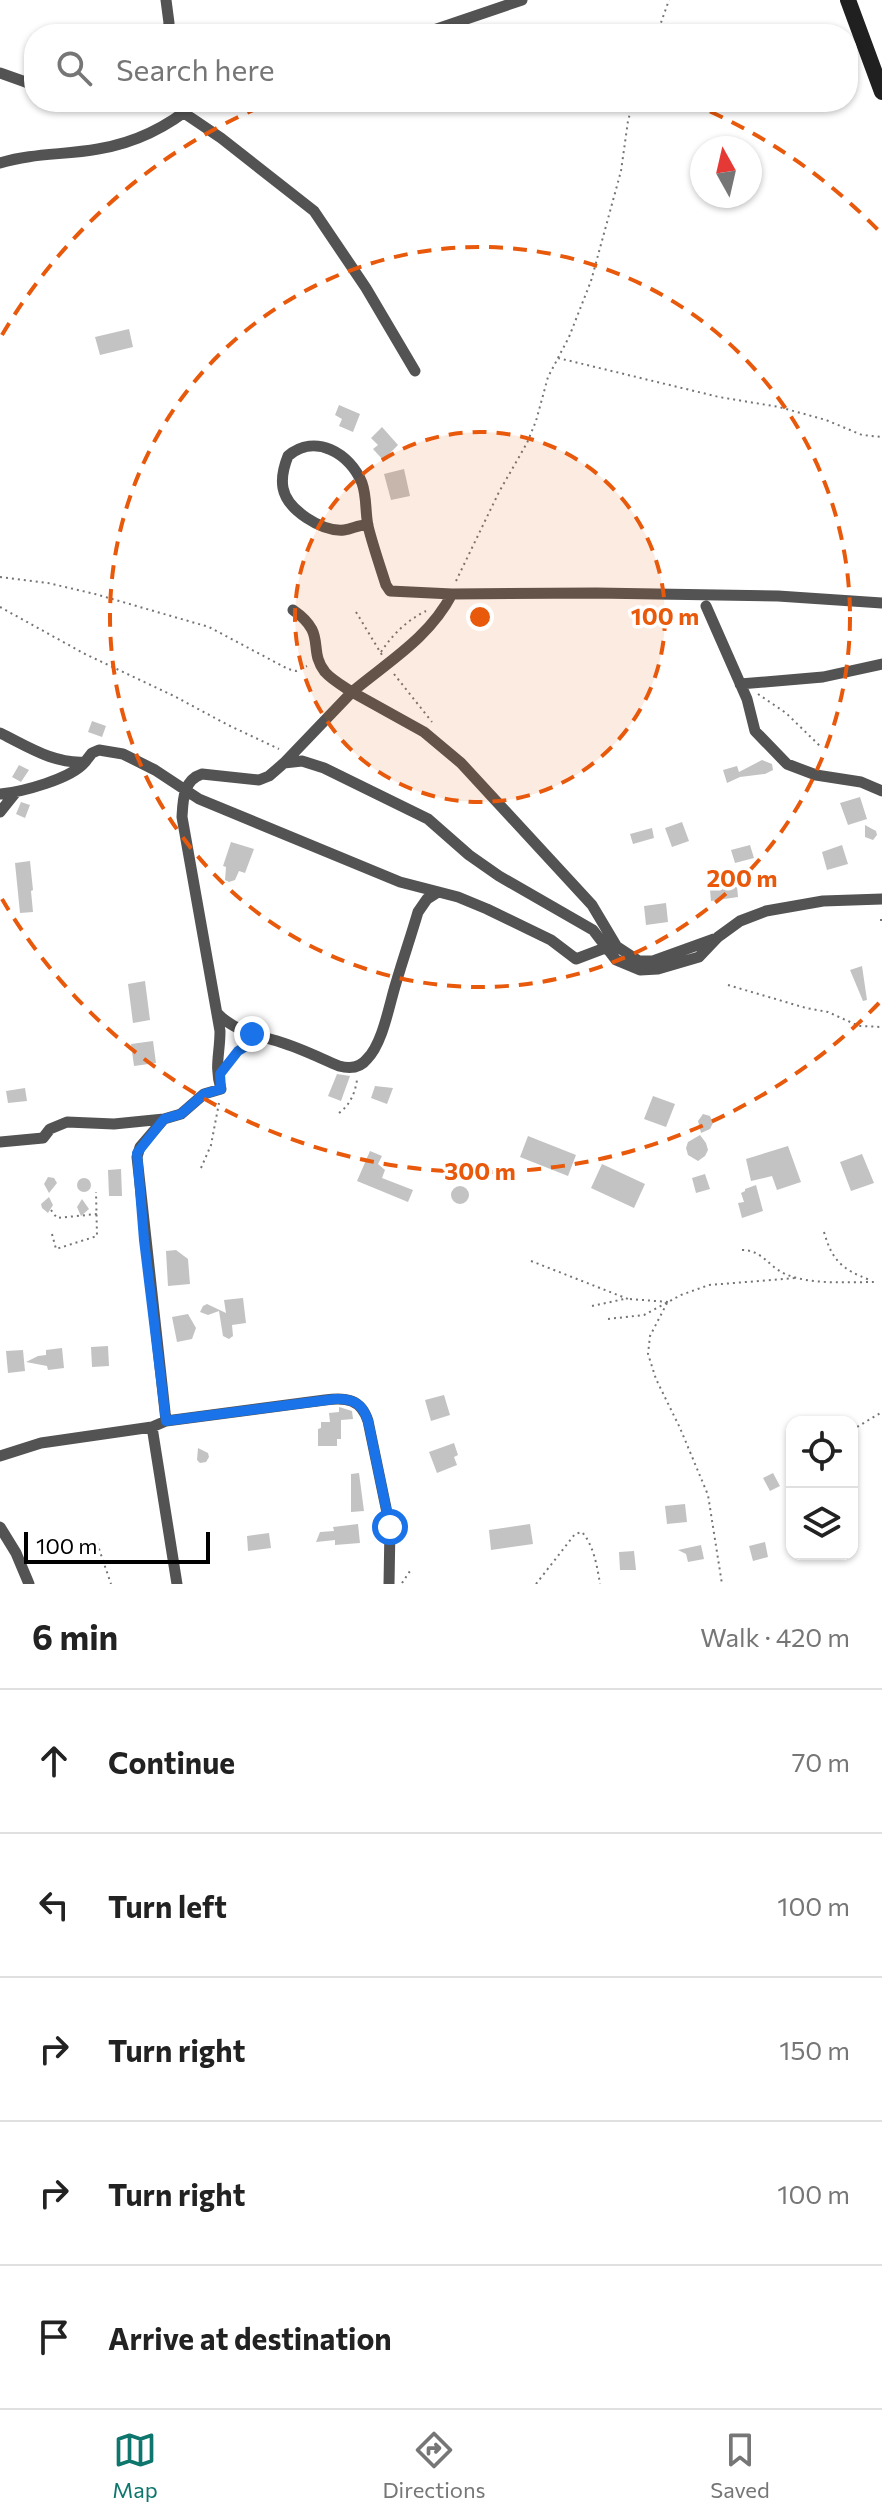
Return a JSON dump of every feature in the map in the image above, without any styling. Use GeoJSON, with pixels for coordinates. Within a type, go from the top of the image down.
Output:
{"type":"FeatureCollection","features":[{"type":"Feature","properties":{"kind":"main road"},"geometry":{"type":"LineString","coordinates":[[848,0],[857,24]]}},
{"type":"Feature","properties":{"kind":"main road"},"geometry":{"type":"LineString","coordinates":[[858,27],[882,92]]}},
{"type":"Feature","properties":{"kind":"street"},"geometry":{"type":"LineString","coordinates":[[166,0],[169,24]]}},
{"type":"Feature","properties":{"kind":"street"},"geometry":{"type":"LineString","coordinates":[[451,24],[522,0]]}},
{"type":"Feature","properties":{"kind":"street"},"geometry":{"type":"LineString","coordinates":[[0,73],[24,81]]}},
{"type":"Feature","properties":{"kind":"street"},"geometry":{"type":"LineString","coordinates":[[0,163],[25,156],[127,143],[184,113],[314,211],[366,288],[415,371]]}},
{"type":"Feature","properties":{"kind":"street"},"geometry":{"type":"LineString","coordinates":[[368,525],[343,530],[327,527],[297,509],[284,491],[283,475],[288,456],[302,448],[324,445],[348,461],[362,483],[368,525],[390,591],[450,597],[596,593],[778,596],[882,603]]}},
{"type":"Feature","properties":{"kind":"street"},"geometry":{"type":"LineString","coordinates":[[157,772],[182,780],[202,774],[259,780],[269,776],[384,658],[428,630],[450,597]]}},
{"type":"Feature","properties":{"kind":"street"},"geometry":{"type":"LineString","coordinates":[[706,606],[747,699],[755,731],[787,764],[816,775],[861,782],[882,791]]}},
{"type":"Feature","properties":{"kind":"street"},"geometry":{"type":"LineString","coordinates":[[293,610],[312,628],[325,672],[352,692],[424,732],[461,763],[592,905],[616,960],[623,965],[640,970],[658,969],[699,957],[718,937],[740,921],[784,907],[839,899],[882,899]]}},
{"type":"Feature","properties":{"kind":"street"},"geometry":{"type":"LineString","coordinates":[[740,684],[844,675],[882,664]]}},
{"type":"Feature","properties":{"kind":"street"},"geometry":{"type":"LineString","coordinates":[[0,733],[56,760],[85,762]]}},
{"type":"Feature","properties":{"kind":"street"},"geometry":{"type":"LineString","coordinates":[[0,794],[16,792],[72,773],[99,750],[123,754],[199,799],[390,878],[458,897],[551,940],[576,959],[611,948]]}},
{"type":"Feature","properties":{"kind":"street"},"geometry":{"type":"LineString","coordinates":[[288,759],[324,768],[413,810],[499,876],[593,930],[611,948]]}},
{"type":"Feature","properties":{"kind":"street"},"geometry":{"type":"LineString","coordinates":[[0,1142],[43,1138],[50,1129],[67,1122],[114,1124],[164,1119],[181,1114],[204,1094],[221,1089],[215,1070],[220,1042],[216,1013],[182,817],[185,790],[193,778]]}},
{"type":"Feature","properties":{"kind":"street"},"geometry":{"type":"LineString","coordinates":[[0,812],[16,792]]}},
{"type":"Feature","properties":{"kind":"street"},"geometry":{"type":"LineString","coordinates":[[216,1013],[232,1026],[339,1066],[356,1067],[366,1061],[372,1052],[418,912],[427,899],[438,892]]}},
{"type":"Feature","properties":{"kind":"street"},"geometry":{"type":"LineString","coordinates":[[164,1119],[140,1147],[137,1157],[166,1421]]}},
{"type":"Feature","properties":{"kind":"street"},"geometry":{"type":"LineString","coordinates":[[0,1456],[41,1443],[152,1427],[166,1421],[335,1399],[356,1402],[368,1421],[390,1527],[389,1584]]}},
{"type":"Feature","properties":{"kind":"street"},"geometry":{"type":"LineString","coordinates":[[152,1427],[177,1584]]}},
{"type":"Feature","properties":{"kind":"street"},"geometry":{"type":"LineString","coordinates":[[0,1527],[16,1553],[29,1584]]}},
{"type":"Feature","properties":{"kind":"path"},"geometry":{"type":"LineString","coordinates":[[661,24],[669,0]]}},
{"type":"Feature","properties":{"kind":"path"},"geometry":{"type":"LineString","coordinates":[[384,658],[392,636],[411,619],[450,597],[467,554],[527,443],[548,377],[569,337],[591,281],[621,171],[630,112]]}},
{"type":"Feature","properties":{"kind":"path"},"geometry":{"type":"LineString","coordinates":[[557,358],[708,395],[779,407],[826,420],[862,435],[882,437]]}},
{"type":"Feature","properties":{"kind":"path"},"geometry":{"type":"LineString","coordinates":[[0,577],[48,583],[95,594],[209,627],[292,670],[306,667],[317,653]]}},
{"type":"Feature","properties":{"kind":"path"},"geometry":{"type":"LineString","coordinates":[[0,607],[69,646],[174,696],[288,759]]}},
{"type":"Feature","properties":{"kind":"path"},"geometry":{"type":"LineString","coordinates":[[356,612],[384,658],[434,725]]}},
{"type":"Feature","properties":{"kind":"path"},"geometry":{"type":"LineString","coordinates":[[740,684],[786,713],[821,747]]}},
{"type":"Feature","properties":{"kind":"path"},"geometry":{"type":"LineString","coordinates":[[728,985],[828,1012],[859,1026],[882,1027]]}},
{"type":"Feature","properties":{"kind":"path"},"geometry":{"type":"LineString","coordinates":[[226,1067],[238,1051],[261,1037]]}},
{"type":"Feature","properties":{"kind":"path"},"geometry":{"type":"LineString","coordinates":[[339,1113],[354,1094],[356,1067]]}},
{"type":"Feature","properties":{"kind":"path"},"geometry":{"type":"LineString","coordinates":[[201,1168],[211,1145],[221,1089]]}},
{"type":"Feature","properties":{"kind":"path"},"geometry":{"type":"LineString","coordinates":[[52,1234],[56,1249],[97,1236],[96,1192]]}},
{"type":"Feature","properties":{"kind":"path"},"geometry":{"type":"LineString","coordinates":[[51,1210],[57,1218],[97,1214]]}},
{"type":"Feature","properties":{"kind":"path"},"geometry":{"type":"LineString","coordinates":[[824,1232],[831,1254],[846,1269],[882,1284]]}},
{"type":"Feature","properties":{"kind":"path"},"geometry":{"type":"LineString","coordinates":[[742,1250],[760,1254],[777,1270],[796,1278]]}},
{"type":"Feature","properties":{"kind":"path"},"geometry":{"type":"LineString","coordinates":[[531,1261],[628,1299],[668,1303]]}},
{"type":"Feature","properties":{"kind":"path"},"geometry":{"type":"LineString","coordinates":[[608,1319],[644,1315],[681,1295],[709,1285],[796,1278],[874,1282]]}},
{"type":"Feature","properties":{"kind":"path"},"geometry":{"type":"LineString","coordinates":[[592,1306],[628,1299]]}},
{"type":"Feature","properties":{"kind":"path"},"geometry":{"type":"LineString","coordinates":[[668,1303],[650,1336],[648,1354],[656,1379],[708,1495],[722,1584]]}},
{"type":"Feature","properties":{"kind":"path"},"geometry":{"type":"LineString","coordinates":[[858,1426],[882,1412]]}},
{"type":"Feature","properties":{"kind":"path"},"geometry":{"type":"LineString","coordinates":[[536,1584],[575,1534],[582,1532],[596,1559],[600,1584]]}},
{"type":"Feature","properties":{"kind":"path"},"geometry":{"type":"LineString","coordinates":[[97,1543],[111,1584]]}},
{"type":"Feature","properties":{"kind":"path"},"geometry":{"type":"LineString","coordinates":[[401,1584],[412,1568]]}},
{"type":"Feature","properties":{"kind":"building"},"geometry":{"type":"Polygon","coordinates":[[[129,329],[133,347],[100,355],[95,337],[129,329]]]}},
{"type":"Feature","properties":{"kind":"building"},"geometry":{"type":"Polygon","coordinates":[[[339,405],[360,414],[353,432],[339,426],[342,419],[335,415],[339,405]]]}},
{"type":"Feature","properties":{"kind":"building"},"geometry":{"type":"Polygon","coordinates":[[[382,427],[398,445],[383,460],[373,449],[378,445],[371,438],[382,427]]]}},
{"type":"Feature","properties":{"kind":"building"},"geometry":{"type":"Polygon","coordinates":[[[404,469],[410,496],[391,500],[384,474],[404,469]]]}},
{"type":"Feature","properties":{"kind":"building"},"geometry":{"type":"Polygon","coordinates":[[[92,721],[106,726],[102,737],[88,732],[92,721]]]}},
{"type":"Feature","properties":{"kind":"building"},"geometry":{"type":"Polygon","coordinates":[[[762,760],[772,764],[773,770],[727,783],[723,770],[737,766],[739,772],[762,760]]]}},
{"type":"Feature","properties":{"kind":"building"},"geometry":{"type":"Polygon","coordinates":[[[19,765],[29,770],[21,782],[12,777],[19,765]]]}},
{"type":"Feature","properties":{"kind":"building"},"geometry":{"type":"Polygon","coordinates":[[[860,797],[867,819],[848,825],[840,803],[860,797]]]}},
{"type":"Feature","properties":{"kind":"building"},"geometry":{"type":"Polygon","coordinates":[[[21,802],[30,805],[25,818],[16,814],[21,802]]]}},
{"type":"Feature","properties":{"kind":"building"},"geometry":{"type":"Polygon","coordinates":[[[682,822],[689,841],[672,847],[665,828],[682,822]]]}},
{"type":"Feature","properties":{"kind":"building"},"geometry":{"type":"Polygon","coordinates":[[[865,825],[876,831],[873,840],[865,837],[865,825]]]}},
{"type":"Feature","properties":{"kind":"building"},"geometry":{"type":"Polygon","coordinates":[[[652,828],[654,838],[633,844],[630,834],[652,828]]]}},
{"type":"Feature","properties":{"kind":"building"},"geometry":{"type":"Polygon","coordinates":[[[231,842],[254,849],[245,873],[239,871],[235,880],[229,882],[225,880],[226,867],[223,866],[231,842]]]}},
{"type":"Feature","properties":{"kind":"building"},"geometry":{"type":"Polygon","coordinates":[[[750,845],[754,858],[735,863],[731,850],[750,845]]]}},
{"type":"Feature","properties":{"kind":"building"},"geometry":{"type":"Polygon","coordinates":[[[842,845],[848,864],[827,870],[822,852],[842,845]]]}},
{"type":"Feature","properties":{"kind":"building"},"geometry":{"type":"Polygon","coordinates":[[[30,861],[33,912],[20,913],[15,863],[30,861]]]}},
{"type":"Feature","properties":{"kind":"building"},"geometry":{"type":"Polygon","coordinates":[[[737,886],[738,897],[711,901],[710,890],[737,886]]]}},
{"type":"Feature","properties":{"kind":"building"},"geometry":{"type":"Polygon","coordinates":[[[666,903],[668,922],[646,925],[644,906],[666,903]]]}},
{"type":"Feature","properties":{"kind":"building"},"geometry":{"type":"Polygon","coordinates":[[[862,966],[867,1000],[863,1001],[850,970],[862,966]]]}},
{"type":"Feature","properties":{"kind":"building"},"geometry":{"type":"Polygon","coordinates":[[[145,981],[150,1020],[133,1023],[128,984],[145,981]]]}},
{"type":"Feature","properties":{"kind":"building"},"geometry":{"type":"Polygon","coordinates":[[[153,1041],[156,1063],[134,1066],[131,1044],[153,1041]]]}},
{"type":"Feature","properties":{"kind":"building"},"geometry":{"type":"Polygon","coordinates":[[[337,1074],[350,1076],[341,1101],[328,1096],[337,1074]]]}},
{"type":"Feature","properties":{"kind":"building"},"geometry":{"type":"Polygon","coordinates":[[[375,1086],[393,1088],[387,1104],[371,1098],[375,1086]]]}},
{"type":"Feature","properties":{"kind":"building"},"geometry":{"type":"Polygon","coordinates":[[[25,1088],[27,1101],[8,1103],[6,1091],[25,1088]]]}},
{"type":"Feature","properties":{"kind":"building"},"geometry":{"type":"Polygon","coordinates":[[[653,1096],[675,1104],[666,1127],[644,1119],[653,1096]]]}},
{"type":"Feature","properties":{"kind":"building"},"geometry":{"type":"Polygon","coordinates":[[[703,1114],[710,1116],[713,1123],[710,1129],[701,1133],[698,1121],[703,1114]]]}},
{"type":"Feature","properties":{"kind":"building"},"geometry":{"type":"Polygon","coordinates":[[[700,1135],[708,1150],[698,1161],[688,1155],[686,1148],[688,1142],[700,1135]]]}},
{"type":"Feature","properties":{"kind":"building"},"geometry":{"type":"Polygon","coordinates":[[[528,1136],[576,1155],[568,1176],[520,1157],[528,1136]]]}},
{"type":"Feature","properties":{"kind":"building"},"geometry":{"type":"Polygon","coordinates":[[[788,1146],[801,1182],[777,1190],[772,1176],[751,1181],[746,1159],[788,1146]]]}},
{"type":"Feature","properties":{"kind":"building"},"geometry":{"type":"Polygon","coordinates":[[[370,1151],[382,1156],[378,1164],[385,1170],[382,1178],[413,1190],[408,1202],[357,1181],[370,1151]]]}},
{"type":"Feature","properties":{"kind":"building"},"geometry":{"type":"Polygon","coordinates":[[[862,1154],[874,1183],[851,1191],[840,1162],[862,1154]]]}},
{"type":"Feature","properties":{"kind":"building"},"geometry":{"type":"Polygon","coordinates":[[[602,1164],[645,1184],[634,1208],[591,1188],[602,1164]]]}},
{"type":"Feature","properties":{"kind":"building"},"geometry":{"type":"Polygon","coordinates":[[[121,1169],[122,1196],[109,1196],[108,1170],[121,1169]]]}},
{"type":"Feature","properties":{"kind":"building"},"geometry":{"type":"Polygon","coordinates":[[[705,1174],[710,1189],[696,1193],[692,1178],[705,1174]]]}},
{"type":"Feature","properties":{"kind":"building"},"geometry":{"type":"Polygon","coordinates":[[[48,1177],[54,1178],[57,1183],[49,1193],[44,1184],[48,1177]]]}},
{"type":"Feature","properties":{"kind":"building"},"geometry":{"type":"Polygon","coordinates":[[[84,1178],[91,1185],[84,1192],[77,1185],[84,1178]]]}},
{"type":"Feature","properties":{"kind":"building"},"geometry":{"type":"Polygon","coordinates":[[[756,1185],[763,1211],[742,1218],[738,1203],[744,1202],[741,1193],[756,1185]]]}},
{"type":"Feature","properties":{"kind":"building"},"geometry":{"type":"Polygon","coordinates":[[[456,1186],[464,1186],[469,1195],[467,1202],[456,1204],[451,1199],[451,1191],[456,1186]]]}},
{"type":"Feature","properties":{"kind":"building"},"geometry":{"type":"Polygon","coordinates":[[[49,1197],[53,1205],[48,1213],[41,1204],[49,1197]]]}},
{"type":"Feature","properties":{"kind":"building"},"geometry":{"type":"Polygon","coordinates":[[[82,1199],[89,1209],[81,1216],[77,1207],[82,1199]]]}},
{"type":"Feature","properties":{"kind":"building"},"geometry":{"type":"Polygon","coordinates":[[[176,1250],[188,1259],[190,1284],[168,1286],[166,1251],[176,1250]]]}},
{"type":"Feature","properties":{"kind":"building"},"geometry":{"type":"Polygon","coordinates":[[[243,1298],[246,1323],[232,1325],[233,1336],[229,1339],[223,1336],[219,1311],[208,1315],[200,1312],[207,1304],[226,1313],[224,1300],[243,1298]]]}},
{"type":"Feature","properties":{"kind":"building"},"geometry":{"type":"Polygon","coordinates":[[[188,1314],[196,1328],[192,1339],[177,1342],[172,1317],[188,1314]]]}},
{"type":"Feature","properties":{"kind":"building"},"geometry":{"type":"Polygon","coordinates":[[[108,1346],[109,1366],[92,1367],[91,1347],[108,1346]]]}},
{"type":"Feature","properties":{"kind":"building"},"geometry":{"type":"Polygon","coordinates":[[[62,1348],[64,1368],[48,1370],[47,1366],[26,1362],[46,1355],[46,1350],[62,1348]]]}},
{"type":"Feature","properties":{"kind":"building"},"geometry":{"type":"Polygon","coordinates":[[[23,1350],[25,1371],[8,1373],[6,1351],[23,1350]]]}},
{"type":"Feature","properties":{"kind":"building"},"geometry":{"type":"Polygon","coordinates":[[[444,1395],[450,1415],[431,1421],[425,1400],[444,1395]]]}},
{"type":"Feature","properties":{"kind":"building"},"geometry":{"type":"Polygon","coordinates":[[[339,1407],[352,1411],[353,1419],[341,1420],[341,1439],[337,1439],[337,1446],[318,1446],[321,1422],[330,1422],[329,1413],[339,1412],[339,1407]]]}},
{"type":"Feature","properties":{"kind":"building"},"geometry":{"type":"Polygon","coordinates":[[[454,1443],[457,1465],[437,1473],[429,1452],[454,1443]]]}},
{"type":"Feature","properties":{"kind":"building"},"geometry":{"type":"Polygon","coordinates":[[[198,1448],[208,1453],[206,1462],[197,1460],[198,1448]]]}},
{"type":"Feature","properties":{"kind":"building"},"geometry":{"type":"Polygon","coordinates":[[[359,1473],[364,1511],[351,1512],[351,1474],[359,1473]]]}},
{"type":"Feature","properties":{"kind":"building"},"geometry":{"type":"Polygon","coordinates":[[[773,1473],[780,1486],[770,1491],[763,1478],[773,1473]]]}},
{"type":"Feature","properties":{"kind":"building"},"geometry":{"type":"Polygon","coordinates":[[[685,1504],[687,1522],[667,1524],[665,1506],[685,1504]]]}},
{"type":"Feature","properties":{"kind":"building"},"geometry":{"type":"Polygon","coordinates":[[[358,1524],[360,1543],[335,1545],[335,1540],[316,1542],[320,1532],[358,1524]]]}},
{"type":"Feature","properties":{"kind":"building"},"geometry":{"type":"Polygon","coordinates":[[[530,1524],[533,1544],[491,1550],[489,1530],[530,1524]]]}},
{"type":"Feature","properties":{"kind":"building"},"geometry":{"type":"Polygon","coordinates":[[[269,1533],[271,1548],[248,1551],[247,1536],[269,1533]]]}},
{"type":"Feature","properties":{"kind":"building"},"geometry":{"type":"Polygon","coordinates":[[[765,1542],[768,1557],[753,1561],[749,1546],[765,1542]]]}},
{"type":"Feature","properties":{"kind":"building"},"geometry":{"type":"Polygon","coordinates":[[[701,1545],[704,1559],[688,1562],[686,1554],[678,1550],[701,1545]]]}},
{"type":"Feature","properties":{"kind":"building"},"geometry":{"type":"Polygon","coordinates":[[[634,1551],[636,1570],[620,1570],[619,1552],[634,1551]]]}},
{"type":"Feature","properties":{"kind":"route"},"geometry":{"type":"LineString","coordinates":[[252,1034],[261,1037],[238,1051],[220,1074],[221,1089],[204,1094],[181,1114],[164,1119],[137,1153],[144,1240],[166,1421],[350,1399],[363,1409],[368,1421],[390,1527]]}}]}
